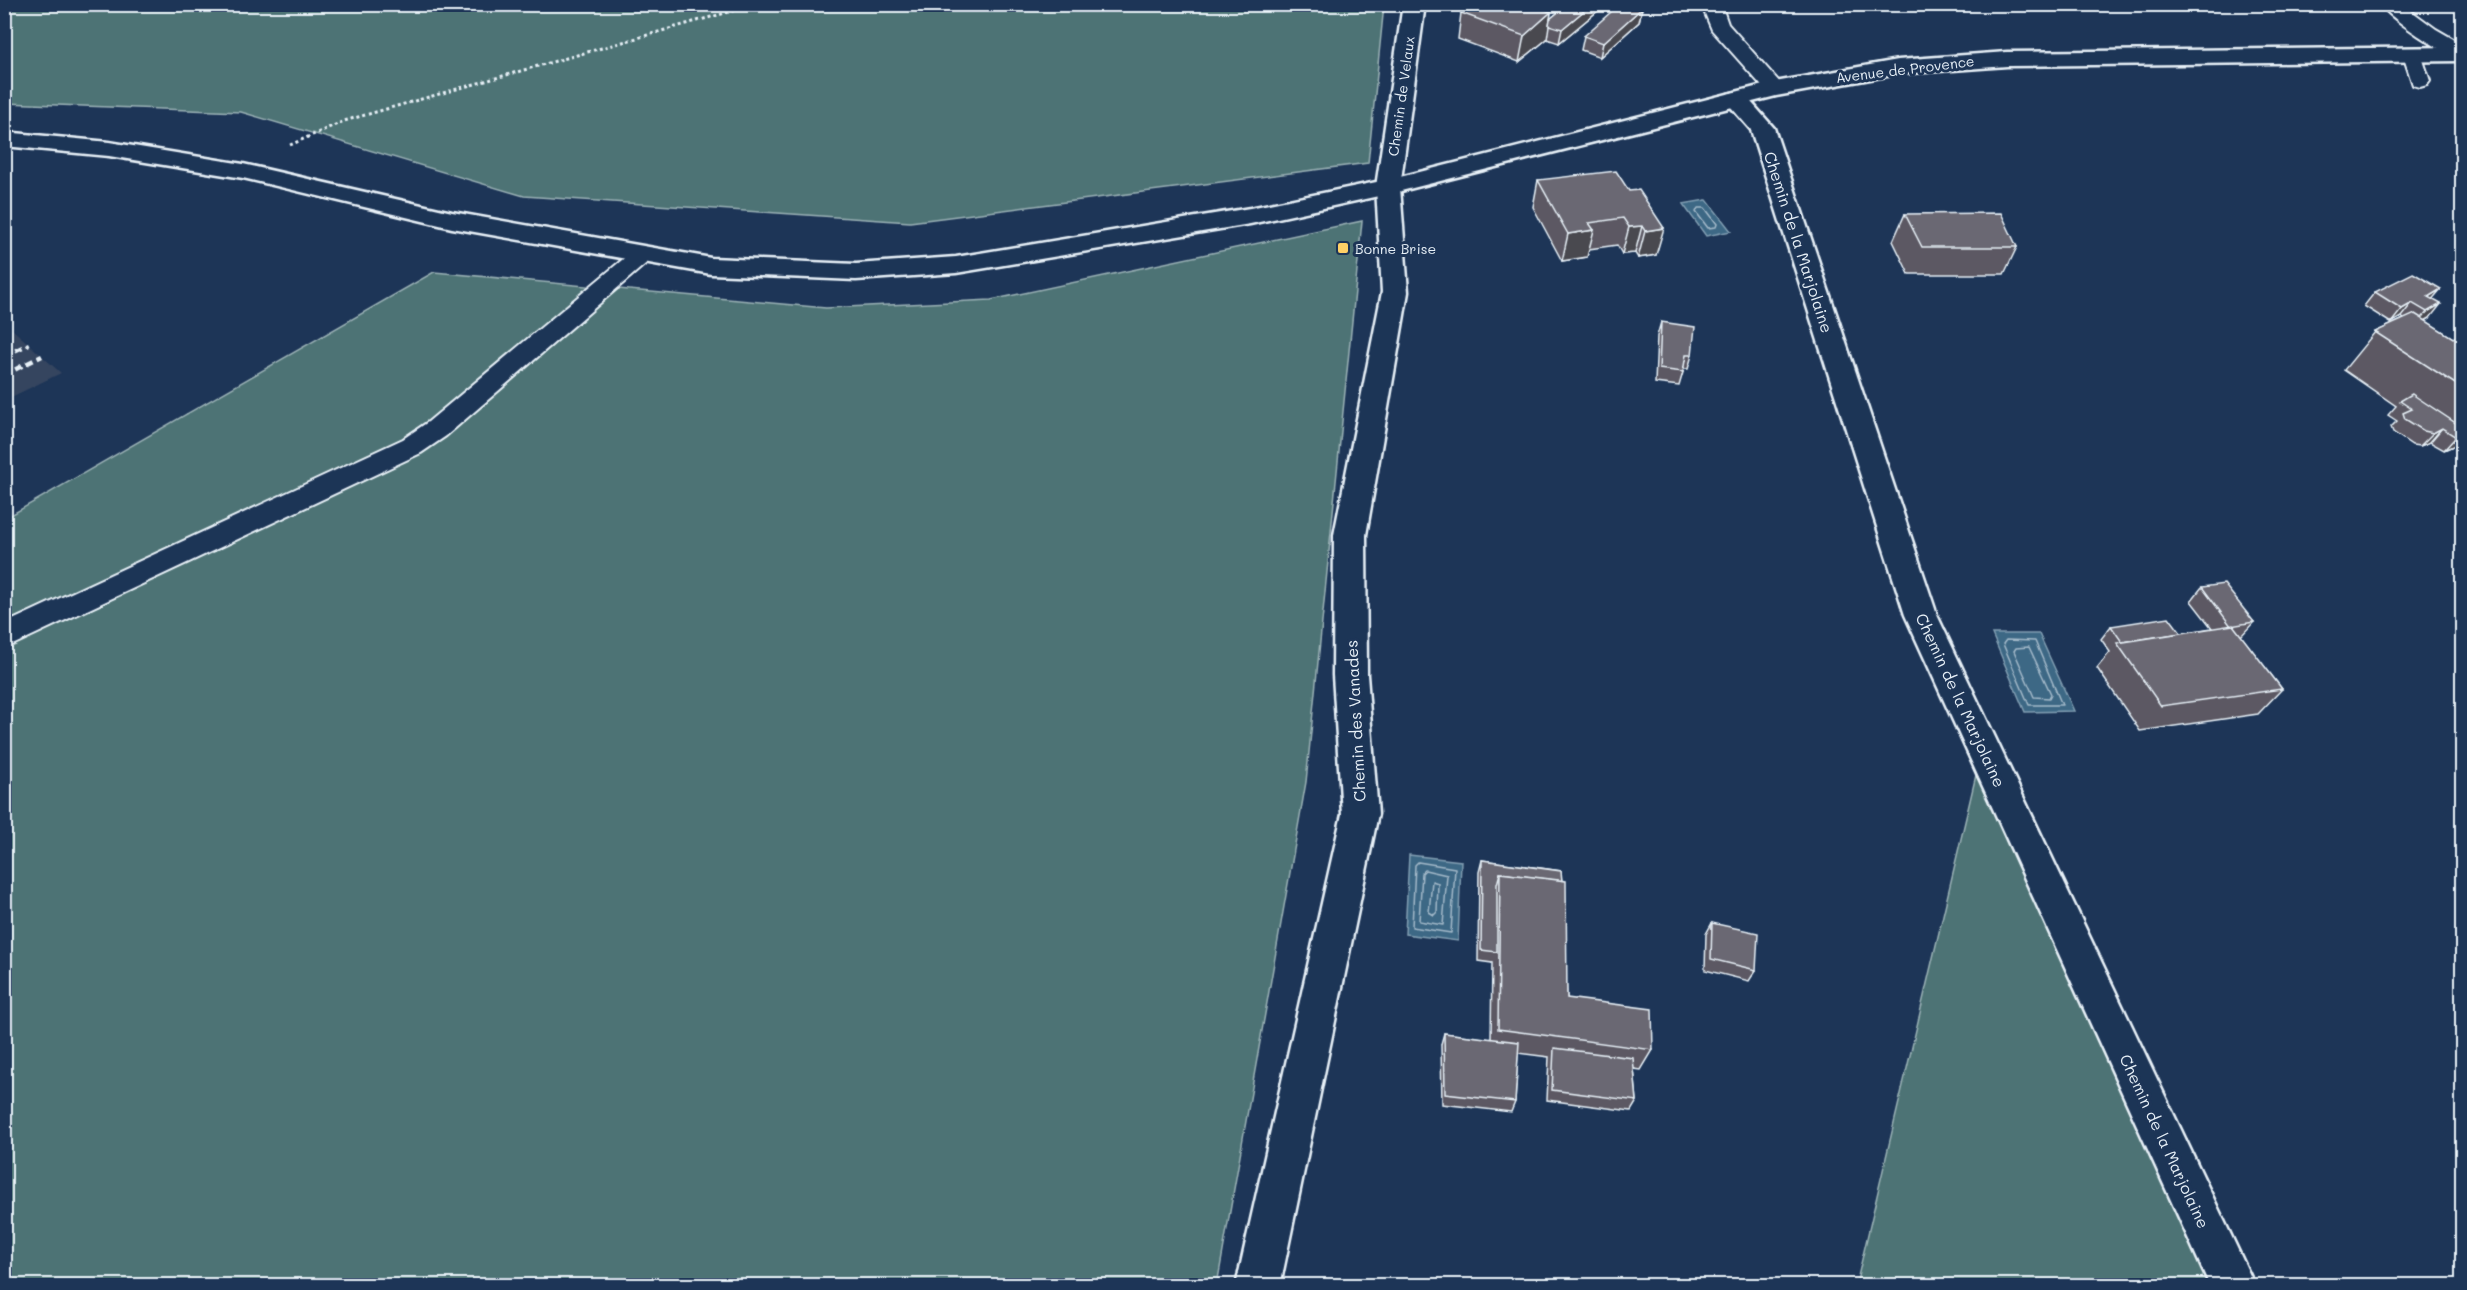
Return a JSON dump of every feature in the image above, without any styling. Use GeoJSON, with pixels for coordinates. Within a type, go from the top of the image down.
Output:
{"type":"FeatureCollection","features":[{"type":"Feature","properties":{"kind":"street","name":"Chemin de Velaux"},"geometry":{"type":"LineString","coordinates":[[1393,186],[1414,4]]}},
{"type":"Feature","properties":{"kind":"street","name":"Avenue de Provence"},"geometry":{"type":"LineString","coordinates":[[4,139],[109,149],[243,171],[452,220],[711,266],[856,272],[957,265],[1250,216],[1393,186],[1775,89],[1898,67],[1957,61],[2463,53]]}},
{"type":"Feature","properties":{"kind":"street","name":"Chemin de la Marjolaine"},"geometry":{"type":"LineString","coordinates":[[1736,99],[1762,128],[1921,615],[2233,1286]]}},
{"type":"Feature","properties":{"kind":"street","name":"Chemin des Vanades"},"geometry":{"type":"LineString","coordinates":[[1258,1286],[1360,814],[1350,675],[1350,535],[1395,292],[1393,186]]}},
{"type":"Feature","properties":{"kind":"lane"},"geometry":{"type":"LineString","coordinates":[[1711,4],[1719,26],[1775,89]]}},
{"type":"Feature","properties":{"kind":"lane"},"geometry":{"type":"LineString","coordinates":[[2389,4],[2429,33],[2463,53]]}},
{"type":"Feature","properties":{"kind":"lane"},"geometry":{"type":"LineString","coordinates":[[2413,55],[2420,81]]}},
{"type":"Feature","properties":{"kind":"lane"},"geometry":{"type":"LineString","coordinates":[[4,637],[412,446],[455,414],[642,255]]}},
{"type":"Feature","properties":{"kind":"path"},"geometry":{"type":"LineString","coordinates":[[243,171],[302,138],[344,121],[757,4]]}},
{"type":"Feature","properties":{"kind":"shaded area"},"geometry":{"type":"Polygon","coordinates":[[[12,329],[61,373],[5,400],[5,332],[12,329]]]}},
{"type":"Feature","properties":{"kind":"green space"},"geometry":{"type":"Polygon","coordinates":[[[4,5],[1384,5],[1368,163],[910,222],[524,196],[241,112],[5,103],[4,5]]]}},
{"type":"Feature","properties":{"kind":"green space"},"geometry":{"type":"Polygon","coordinates":[[[1362,221],[1306,782],[1217,1285],[5,1285],[4,519],[434,272],[826,308],[991,300],[1362,221]]]}},
{"type":"Feature","properties":{"kind":"green space"},"geometry":{"type":"Polygon","coordinates":[[[1976,775],[2234,1285],[1856,1285],[1976,775]]]}},
{"type":"Feature","properties":{"kind":"water"},"geometry":{"type":"Polygon","coordinates":[[[1707,200],[1731,231],[1706,236],[1683,204],[1707,200]]]}},
{"type":"Feature","properties":{"kind":"water"},"geometry":{"type":"Polygon","coordinates":[[[1992,634],[2039,634],[2074,711],[2025,712],[1992,634]]]}},
{"type":"Feature","properties":{"kind":"water"},"geometry":{"type":"Polygon","coordinates":[[[1409,855],[1461,861],[1458,941],[1405,934],[1409,855]]]}},
{"type":"Feature","properties":{"kind":"building"},"geometry":{"type":"Polygon","coordinates":[[[1472,4],[1529,4],[1551,12],[1524,36],[1461,13],[1472,4]]]}},
{"type":"Feature","properties":{"kind":"building"},"geometry":{"type":"Polygon","coordinates":[[[1568,4],[1592,4],[1562,29],[1549,25],[1550,19],[1568,4]]]}},
{"type":"Feature","properties":{"kind":"building"},"geometry":{"type":"Polygon","coordinates":[[[1620,4],[1632,4],[1642,8],[1603,43],[1584,36],[1620,4]]]}},
{"type":"Feature","properties":{"kind":"building"},"geometry":{"type":"Polygon","coordinates":[[[1616,171],[1629,191],[1639,190],[1664,228],[1645,231],[1642,226],[1629,227],[1623,218],[1589,223],[1594,230],[1568,234],[1538,180],[1616,171]]]}},
{"type":"Feature","properties":{"kind":"building"},"geometry":{"type":"Polygon","coordinates":[[[2001,213],[2017,247],[1922,247],[1905,214],[2001,213]]]}},
{"type":"Feature","properties":{"kind":"building"},"geometry":{"type":"Polygon","coordinates":[[[2413,273],[2441,289],[2428,297],[2441,304],[2427,312],[2412,303],[2402,309],[2375,292],[2413,273]]]}},
{"type":"Feature","properties":{"kind":"building"},"geometry":{"type":"Polygon","coordinates":[[[2415,314],[2453,338],[2463,334],[2463,389],[2375,332],[2415,314]]]}},
{"type":"Feature","properties":{"kind":"building"},"geometry":{"type":"Polygon","coordinates":[[[1661,322],[1695,327],[1692,355],[1686,355],[1683,372],[1659,369],[1661,322]]]}},
{"type":"Feature","properties":{"kind":"building"},"geometry":{"type":"Polygon","coordinates":[[[2412,394],[2463,428],[2463,434],[2456,437],[2442,428],[2433,433],[2424,431],[2405,419],[2403,413],[2412,409],[2400,401],[2412,394]]]}},
{"type":"Feature","properties":{"kind":"building"},"geometry":{"type":"Polygon","coordinates":[[[2224,584],[2254,622],[2231,626],[2202,587],[2224,584]]]}},
{"type":"Feature","properties":{"kind":"building"},"geometry":{"type":"Polygon","coordinates":[[[2169,617],[2181,633],[2122,642],[2111,626],[2169,617]]]}},
{"type":"Feature","properties":{"kind":"building"},"geometry":{"type":"Polygon","coordinates":[[[2233,625],[2282,689],[2161,706],[2117,643],[2233,625]]]}},
{"type":"Feature","properties":{"kind":"building"},"geometry":{"type":"Polygon","coordinates":[[[1482,860],[1561,871],[1562,881],[1500,873],[1497,884],[1497,952],[1481,950],[1482,860]]]}},
{"type":"Feature","properties":{"kind":"building"},"geometry":{"type":"Polygon","coordinates":[[[1500,873],[1566,881],[1567,998],[1652,1009],[1653,1050],[1498,1029],[1500,873]]]}},
{"type":"Feature","properties":{"kind":"building"},"geometry":{"type":"Polygon","coordinates":[[[1712,923],[1758,933],[1756,970],[1711,959],[1712,923]]]}},
{"type":"Feature","properties":{"kind":"building"},"geometry":{"type":"Polygon","coordinates":[[[1444,1033],[1519,1042],[1515,1102],[1445,1094],[1444,1033]]]}},
{"type":"Feature","properties":{"kind":"building"},"geometry":{"type":"Polygon","coordinates":[[[1554,1048],[1633,1058],[1637,1101],[1552,1090],[1554,1048]]]}},
{"type":"Feature","properties":{"kind":"railway"},"geometry":{"type":"LineString","coordinates":[[4,356],[29,344]]}},
{"type":"Feature","properties":{"kind":"railway"},"geometry":{"type":"LineString","coordinates":[[4,375],[42,356]]}},
{"type":"Feature","properties":{"kind":"place","name":"Bonne Brise"},"geometry":{"type":"Point","coordinates":[1343,248]}}]}
